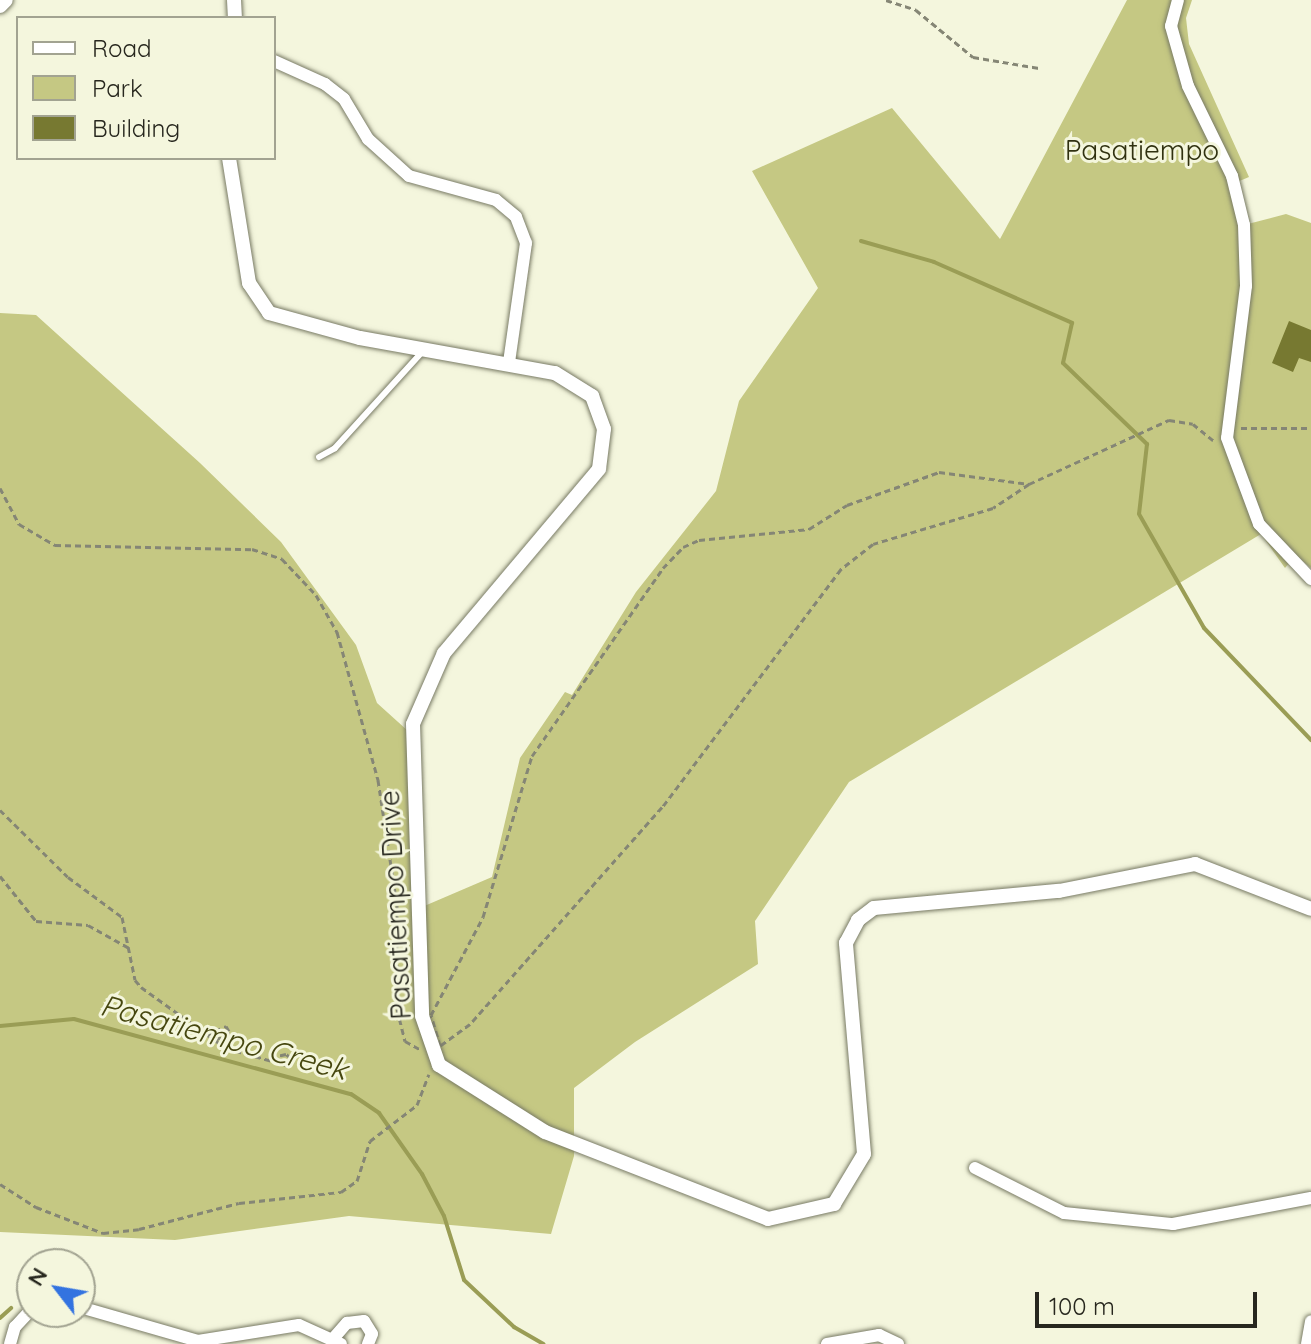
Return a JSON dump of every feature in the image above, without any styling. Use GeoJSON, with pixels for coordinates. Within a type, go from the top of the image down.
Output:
{"type":"FeatureCollection","features":[{"type":"Feature","properties":{"kind":"street"},"geometry":{"type":"LineString","coordinates":[[0,6],[6,0]]}},
{"type":"Feature","properties":{"kind":"street"},"geometry":{"type":"LineString","coordinates":[[1178,0],[1171,26],[1188,86],[1232,176],[1244,225],[1246,286],[1227,438],[1259,524],[1311,579]]}},
{"type":"Feature","properties":{"kind":"street"},"geometry":{"type":"LineString","coordinates":[[276,62],[325,84],[344,99],[368,139],[409,176],[496,200],[516,217],[526,243],[509,362]]}},
{"type":"Feature","properties":{"kind":"street","name":"Pasatiempo Drive"},"geometry":{"type":"LineString","coordinates":[[229,160],[249,283],[269,313],[301,326],[509,362],[555,373],[592,396],[604,429],[599,469],[444,653],[413,724],[422,1016],[436,1047],[439,1065],[545,1132],[768,1219],[834,1204],[864,1154],[846,943],[858,920],[874,908],[1059,891],[1195,864],[1311,909]]}},
{"type":"Feature","properties":{"kind":"street"},"geometry":{"type":"LineString","coordinates":[[975,1168],[1064,1213],[1173,1224],[1311,1198]]}},
{"type":"Feature","properties":{"kind":"street"},"geometry":{"type":"LineString","coordinates":[[96,1312],[198,1341],[299,1325],[336,1342],[347,1323],[364,1321],[372,1334],[368,1344]]}},
{"type":"Feature","properties":{"kind":"street"},"geometry":{"type":"LineString","coordinates":[[827,1344],[879,1335],[898,1344]]}},
{"type":"Feature","properties":{"kind":"lane"},"geometry":{"type":"LineString","coordinates":[[319,457],[335,448],[425,349]]}},
{"type":"Feature","properties":{"kind":"path"},"geometry":{"type":"LineString","coordinates":[[886,0],[916,10],[973,57],[1039,68]]}},
{"type":"Feature","properties":{"kind":"path"},"geometry":{"type":"LineString","coordinates":[[0,488],[19,524],[55,545],[252,549],[282,559],[316,595],[337,632],[378,780],[397,905],[397,1009],[405,1041],[414,1049],[436,1047],[470,1024],[662,807],[841,569],[873,544],[993,508],[1029,484],[1169,420]]}},
{"type":"Feature","properties":{"kind":"path"},"geometry":{"type":"LineString","coordinates":[[436,1047],[431,1015],[483,917],[532,756],[640,599],[683,547],[699,540],[809,529],[857,500],[939,472],[1029,484]]}},
{"type":"Feature","properties":{"kind":"path"},"geometry":{"type":"LineString","coordinates":[[0,810],[68,877],[122,917],[135,980],[141,987],[206,1035],[245,1056],[268,1058],[286,1065],[291,1058],[286,1054],[268,1058]]}},
{"type":"Feature","properties":{"kind":"path"},"geometry":{"type":"LineString","coordinates":[[0,876],[36,921],[88,925],[131,949]]}},
{"type":"Feature","properties":{"kind":"path"},"geometry":{"type":"LineString","coordinates":[[206,1035],[226,1026],[230,1033],[214,1040]]}},
{"type":"Feature","properties":{"kind":"path"},"geometry":{"type":"LineString","coordinates":[[0,1184],[36,1207],[103,1233],[139,1229],[239,1203],[341,1192],[357,1181],[370,1141],[417,1105],[429,1074]]}},
{"type":"Feature","properties":{"kind":"green space","name":"Pasatiempo"},"geometry":{"type":"Polygon","coordinates":[[[1127,0],[1192,0],[1186,18],[1189,44],[1249,177],[1230,185],[1244,225],[1286,214],[1311,223],[1311,568],[1296,555],[1285,568],[1261,534],[849,782],[755,921],[758,964],[635,1042],[574,1088],[574,1156],[551,1234],[349,1216],[175,1240],[0,1232],[0,313],[36,315],[200,463],[281,542],[356,645],[377,703],[418,740],[422,907],[492,877],[520,758],[565,692],[572,695],[636,592],[716,491],[739,401],[818,288],[752,171],[892,108],[1000,239],[1127,0]]]}},
{"type":"Feature","properties":{"kind":"building"},"geometry":{"type":"Polygon","coordinates":[[[1289,321],[1311,330],[1311,362],[1299,358],[1293,372],[1272,363],[1289,321]]]}},
{"type":"Feature","properties":{"kind":"waterway"},"geometry":{"type":"LineString","coordinates":[[861,241],[934,262],[1072,323],[1063,363],[1147,444],[1139,514],[1204,628],[1311,740]]}},
{"type":"Feature","properties":{"kind":"waterway","name":"Pasatiempo Creek"},"geometry":{"type":"LineString","coordinates":[[0,1026],[74,1019],[351,1094],[379,1113],[422,1174],[444,1216],[464,1280],[514,1327],[544,1344]]}},
{"type":"Feature","properties":{"kind":"waterway"},"geometry":{"type":"LineString","coordinates":[[0,1318],[11,1308]]}}]}
